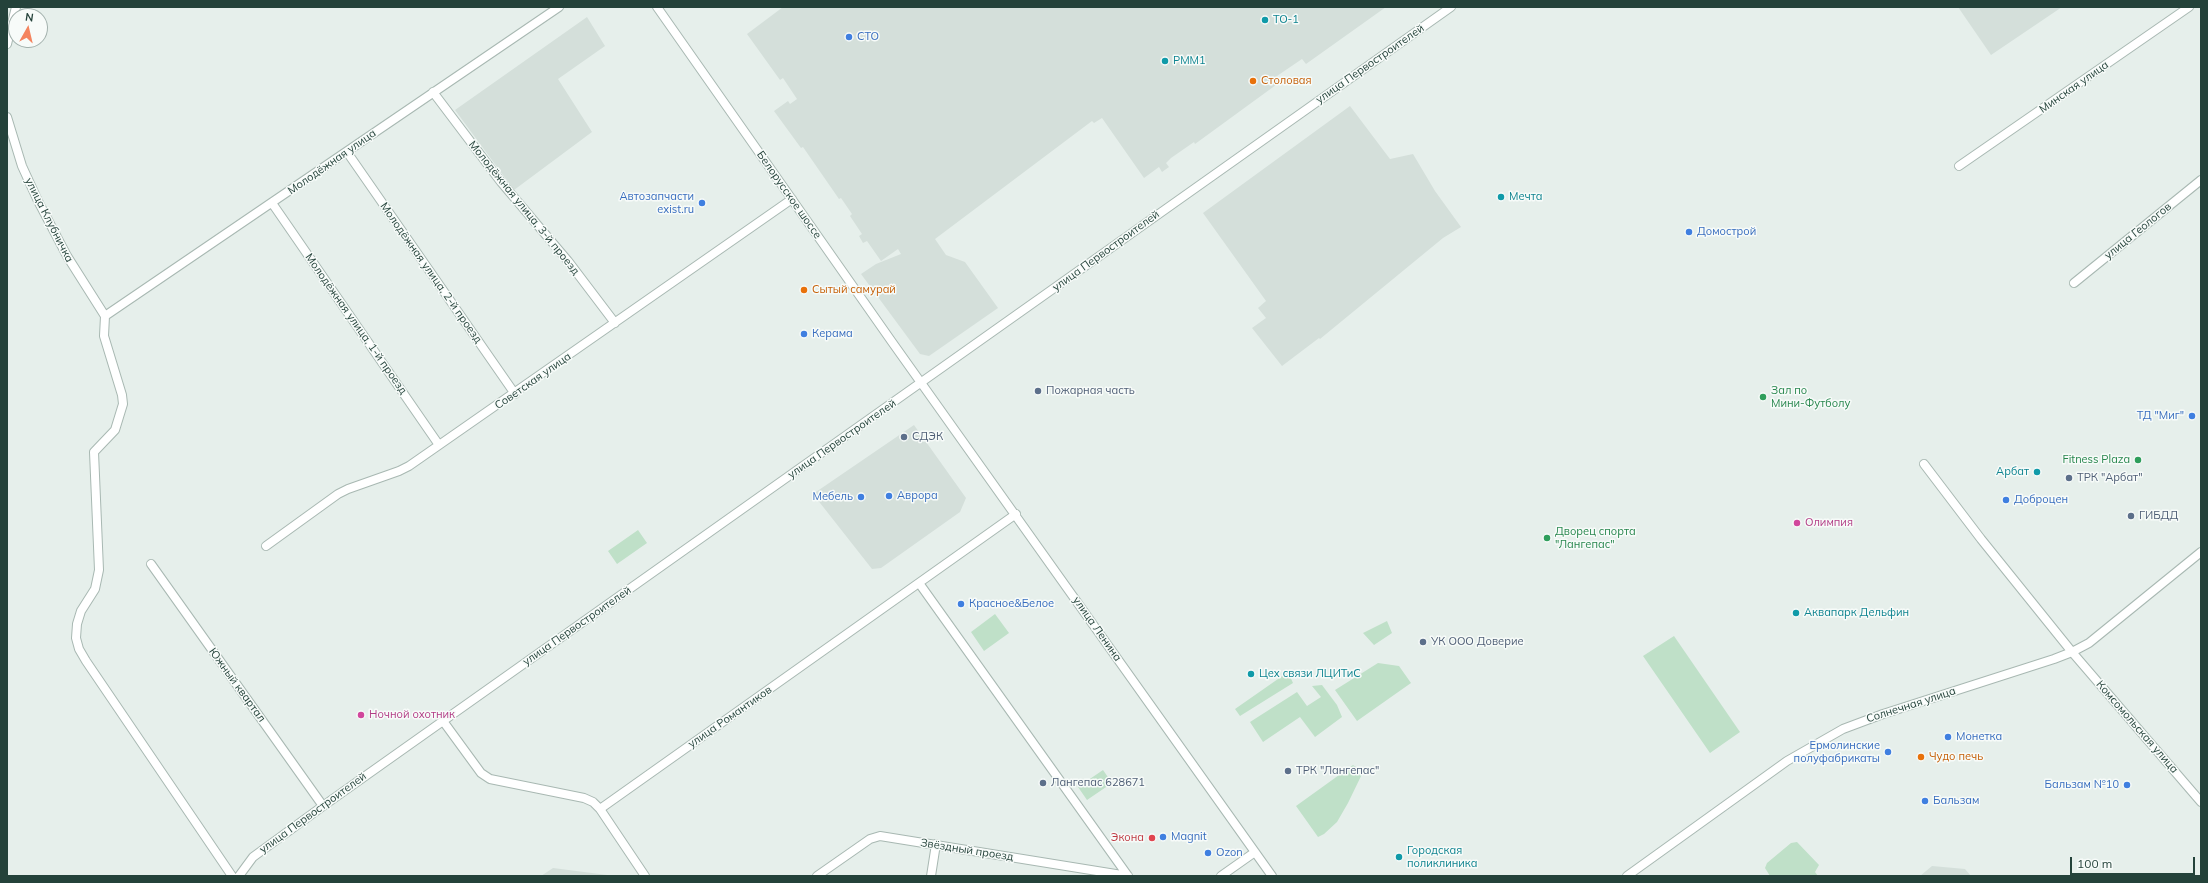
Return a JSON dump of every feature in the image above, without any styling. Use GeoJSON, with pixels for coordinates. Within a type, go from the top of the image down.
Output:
{"type":"FeatureCollection","features":[{"type":"Feature","properties":{"kind":"street"},"geometry":{"type":"LineString","coordinates":[[7,44],[16,7]]}},
{"type":"Feature","properties":{"kind":"street","name":"Молодёжная улица"},"geometry":{"type":"LineString","coordinates":[[105,316],[272,204],[433,92],[559,7]]}},
{"type":"Feature","properties":{"kind":"street","name":"Белорусское шоссе"},"geometry":{"type":"LineString","coordinates":[[657,7],[922,382]]}},
{"type":"Feature","properties":{"kind":"street","name":"улица Первостроителей"},"geometry":{"type":"LineString","coordinates":[[239,876],[253,857],[323,806],[1451,7]]}},
{"type":"Feature","properties":{"kind":"street","name":"Минская улица"},"geometry":{"type":"LineString","coordinates":[[1959,166],[2189,7]]}},
{"type":"Feature","properties":{"kind":"street","name":"Молодёжная улица, 3-й проезд"},"geometry":{"type":"LineString","coordinates":[[433,92],[501,182],[568,261],[615,323]]}},
{"type":"Feature","properties":{"kind":"street","name":"улица Клубничка"},"geometry":{"type":"LineString","coordinates":[[7,117],[16,149],[36,195],[67,256],[105,316]]}},
{"type":"Feature","properties":{"kind":"street","name":"Молодёжная улица, 2-й проезд"},"geometry":{"type":"LineString","coordinates":[[347,152],[514,394]]}},
{"type":"Feature","properties":{"kind":"street","name":"улица Геологов"},"geometry":{"type":"LineString","coordinates":[[2074,283],[2201,180]]}},
{"type":"Feature","properties":{"kind":"street","name":"Советская улица"},"geometry":{"type":"LineString","coordinates":[[266,546],[348,488],[400,471],[514,394],[792,199]]}},
{"type":"Feature","properties":{"kind":"street","name":"Молодёжная улица, 1-й проезд"},"geometry":{"type":"LineString","coordinates":[[272,204],[439,445]]}},
{"type":"Feature","properties":{"kind":"street"},"geometry":{"type":"LineString","coordinates":[[105,316],[104,336],[122,395],[122,404],[115,430],[94,452],[100,570],[95,589],[81,611],[77,624],[76,638],[79,649],[86,661],[232,876]]}},
{"type":"Feature","properties":{"kind":"street","name":"улица Ленина"},"geometry":{"type":"LineString","coordinates":[[922,382],[1272,876]]}},
{"type":"Feature","properties":{"kind":"street","name":"Комсомольская улица"},"geometry":{"type":"LineString","coordinates":[[1924,464],[1981,539],[2072,652],[2201,802]]}},
{"type":"Feature","properties":{"kind":"street","name":"улица Романтиков"},"geometry":{"type":"LineString","coordinates":[[600,809],[1016,514]]}},
{"type":"Feature","properties":{"kind":"street","name":"Солнечная улица"},"geometry":{"type":"LineString","coordinates":[[1627,876],[1787,761],[1843,729],[1883,714],[2072,652],[2095,638],[2201,552]]}},
{"type":"Feature","properties":{"kind":"street","name":"Южный квартал"},"geometry":{"type":"LineString","coordinates":[[151,564],[323,806]]}},
{"type":"Feature","properties":{"kind":"street"},"geometry":{"type":"LineString","coordinates":[[919,583],[1128,876]]}},
{"type":"Feature","properties":{"kind":"street"},"geometry":{"type":"LineString","coordinates":[[443,721],[481,773],[490,779],[584,798],[593,802],[600,809],[645,876]]}},
{"type":"Feature","properties":{"kind":"street","name":"Звёздный проезд"},"geometry":{"type":"LineString","coordinates":[[817,876],[870,839],[880,836],[936,844],[1112,875],[1128,876]]}},
{"type":"Feature","properties":{"kind":"street"},"geometry":{"type":"LineString","coordinates":[[931,876],[936,844]]}},
{"type":"Feature","properties":{"kind":"street"},"geometry":{"type":"LineString","coordinates":[[1221,876],[1255,852]]}},
{"type":"Feature","properties":{"kind":"street"},"geometry":{"type":"LineString","coordinates":[[1112,875],[1120,865]]}},
{"type":"Feature","properties":{"kind":"shaded area"},"geometry":{"type":"Polygon","coordinates":[[[783,7],[1386,7],[1306,64],[1302,59],[1277,76],[1280,82],[1195,144],[1194,142],[1171,158],[1166,163],[1169,167],[1162,172],[1159,167],[1144,178],[1102,118],[1094,123],[1092,121],[935,239],[946,255],[965,262],[998,308],[929,356],[920,354],[861,274],[876,264],[901,254],[898,249],[881,261],[867,241],[863,243],[859,236],[862,234],[850,216],[852,214],[841,198],[839,199],[803,147],[801,148],[774,111],[788,101],[790,104],[797,99],[783,78],[780,80],[747,34],[783,7]]]}},
{"type":"Feature","properties":{"kind":"shaded area"},"geometry":{"type":"Polygon","coordinates":[[[1958,7],[2062,7],[1991,55],[1958,7]]]}},
{"type":"Feature","properties":{"kind":"shaded area"},"geometry":{"type":"Polygon","coordinates":[[[587,17],[605,46],[558,79],[592,132],[514,190],[455,110],[587,17]]]}},
{"type":"Feature","properties":{"kind":"shaded area"},"geometry":{"type":"Polygon","coordinates":[[[1350,106],[1390,159],[1413,154],[1435,191],[1461,227],[1443,238],[1320,339],[1319,338],[1282,366],[1252,328],[1266,318],[1258,308],[1266,301],[1203,213],[1350,106]]]}},
{"type":"Feature","properties":{"kind":"shaded area","name":"Аврора"},"geometry":{"type":"Polygon","coordinates":[[[914,425],[966,498],[960,512],[881,568],[872,569],[813,494],[914,425]]]}},
{"type":"Feature","properties":{"kind":"shaded area"},"geometry":{"type":"Polygon","coordinates":[[[1932,866],[1965,869],[1971,876],[1920,876],[1932,866]]]}},
{"type":"Feature","properties":{"kind":"shaded area"},"geometry":{"type":"Polygon","coordinates":[[[553,868],[615,876],[541,876],[553,868]]]}},
{"type":"Feature","properties":{"kind":"green space"},"geometry":{"type":"Polygon","coordinates":[[[638,530],[647,543],[617,564],[608,551],[638,530]]]}},
{"type":"Feature","properties":{"kind":"green space"},"geometry":{"type":"Polygon","coordinates":[[[995,614],[1009,633],[984,651],[971,632],[995,614]]]}},
{"type":"Feature","properties":{"kind":"green space"},"geometry":{"type":"Polygon","coordinates":[[[1387,621],[1392,633],[1374,645],[1363,633],[1387,621]]]}},
{"type":"Feature","properties":{"kind":"green space"},"geometry":{"type":"Polygon","coordinates":[[[1674,636],[1740,732],[1710,753],[1643,656],[1674,636]]]}},
{"type":"Feature","properties":{"kind":"green space"},"geometry":{"type":"Polygon","coordinates":[[[1378,663],[1399,666],[1411,683],[1357,721],[1335,690],[1378,663]]]}},
{"type":"Feature","properties":{"kind":"green space"},"geometry":{"type":"Polygon","coordinates":[[[1288,672],[1293,683],[1240,716],[1235,709],[1288,672]]]}},
{"type":"Feature","properties":{"kind":"green space"},"geometry":{"type":"Polygon","coordinates":[[[1322,685],[1337,705],[1342,717],[1315,737],[1300,717],[1263,742],[1250,722],[1297,692],[1307,706],[1321,697],[1312,686],[1322,685]]]}},
{"type":"Feature","properties":{"kind":"green space"},"geometry":{"type":"Polygon","coordinates":[[[1353,765],[1363,772],[1348,803],[1337,822],[1324,834],[1318,837],[1296,806],[1353,765]]]}},
{"type":"Feature","properties":{"kind":"green space"},"geometry":{"type":"Polygon","coordinates":[[[1103,770],[1112,783],[1087,800],[1078,787],[1103,770]]]}},
{"type":"Feature","properties":{"kind":"green space"},"geometry":{"type":"Polygon","coordinates":[[[1797,842],[1819,865],[1815,872],[1818,876],[1770,876],[1765,868],[1767,863],[1791,843],[1797,842]]]}},
{"type":"Feature","properties":{"kind":"place","name":"ТО-1"},"geometry":{"type":"Point","coordinates":[1265,20]}},
{"type":"Feature","properties":{"kind":"place","name":"СТО"},"geometry":{"type":"Point","coordinates":[849,37]}},
{"type":"Feature","properties":{"kind":"place","name":"РММ1"},"geometry":{"type":"Point","coordinates":[1165,61]}},
{"type":"Feature","properties":{"kind":"place","name":"Столовая"},"geometry":{"type":"Point","coordinates":[1253,81]}},
{"type":"Feature","properties":{"kind":"place","name":"Мечта"},"geometry":{"type":"Point","coordinates":[1501,197]}},
{"type":"Feature","properties":{"kind":"place","name":"Автозапчасти exist.ru"},"geometry":{"type":"Point","coordinates":[702,203]}},
{"type":"Feature","properties":{"kind":"place","name":"Домострой"},"geometry":{"type":"Point","coordinates":[1689,232]}},
{"type":"Feature","properties":{"kind":"place","name":"Сытый самурай"},"geometry":{"type":"Point","coordinates":[804,290]}},
{"type":"Feature","properties":{"kind":"place","name":"Керама"},"geometry":{"type":"Point","coordinates":[804,334]}},
{"type":"Feature","properties":{"kind":"place","name":"Пожарная часть"},"geometry":{"type":"Point","coordinates":[1038,391]}},
{"type":"Feature","properties":{"kind":"place","name":"Зал по Мини-Футболу"},"geometry":{"type":"Point","coordinates":[1763,397]}},
{"type":"Feature","properties":{"kind":"place","name":"ТД \"Миг\""},"geometry":{"type":"Point","coordinates":[2192,416]}},
{"type":"Feature","properties":{"kind":"place","name":"СДЭК"},"geometry":{"type":"Point","coordinates":[904,437]}},
{"type":"Feature","properties":{"kind":"place","name":"Fitness Plaza"},"geometry":{"type":"Point","coordinates":[2138,460]}},
{"type":"Feature","properties":{"kind":"place","name":"Арбат"},"geometry":{"type":"Point","coordinates":[2037,472]}},
{"type":"Feature","properties":{"kind":"place","name":"ТРК \"Арбат\""},"geometry":{"type":"Point","coordinates":[2069,478]}},
{"type":"Feature","properties":{"kind":"place","name":"Аврора"},"geometry":{"type":"Point","coordinates":[889,496]}},
{"type":"Feature","properties":{"kind":"place","name":"Мебель"},"geometry":{"type":"Point","coordinates":[861,497]}},
{"type":"Feature","properties":{"kind":"place","name":"Доброцен"},"geometry":{"type":"Point","coordinates":[2006,500]}},
{"type":"Feature","properties":{"kind":"place","name":"ГИБДД"},"geometry":{"type":"Point","coordinates":[2131,516]}},
{"type":"Feature","properties":{"kind":"place","name":"Олимпия"},"geometry":{"type":"Point","coordinates":[1797,523]}},
{"type":"Feature","properties":{"kind":"place","name":"Дворец спорта \"Лангепас\""},"geometry":{"type":"Point","coordinates":[1547,538]}},
{"type":"Feature","properties":{"kind":"place","name":"Красное&Белое"},"geometry":{"type":"Point","coordinates":[961,604]}},
{"type":"Feature","properties":{"kind":"place","name":"Аквапарк Дельфин"},"geometry":{"type":"Point","coordinates":[1796,613]}},
{"type":"Feature","properties":{"kind":"place","name":"УК ООО Доверие"},"geometry":{"type":"Point","coordinates":[1423,642]}},
{"type":"Feature","properties":{"kind":"place","name":"Цех связи ЛЦИТиС"},"geometry":{"type":"Point","coordinates":[1251,674]}},
{"type":"Feature","properties":{"kind":"place","name":"Ночной охотник"},"geometry":{"type":"Point","coordinates":[361,715]}},
{"type":"Feature","properties":{"kind":"place","name":"Монетка"},"geometry":{"type":"Point","coordinates":[1948,737]}},
{"type":"Feature","properties":{"kind":"place","name":"Ермолинские полуфабрикаты"},"geometry":{"type":"Point","coordinates":[1888,752]}},
{"type":"Feature","properties":{"kind":"place","name":"Чудо печь"},"geometry":{"type":"Point","coordinates":[1921,757]}},
{"type":"Feature","properties":{"kind":"place","name":"ТРК \"Лангепас\""},"geometry":{"type":"Point","coordinates":[1288,771]}},
{"type":"Feature","properties":{"kind":"place","name":"Лангепас 628671"},"geometry":{"type":"Point","coordinates":[1043,783]}},
{"type":"Feature","properties":{"kind":"place","name":"Бальзам №10"},"geometry":{"type":"Point","coordinates":[2127,785]}},
{"type":"Feature","properties":{"kind":"place","name":"Бальзам"},"geometry":{"type":"Point","coordinates":[1925,801]}},
{"type":"Feature","properties":{"kind":"place","name":"Magnit"},"geometry":{"type":"Point","coordinates":[1163,837]}},
{"type":"Feature","properties":{"kind":"place","name":"Экона"},"geometry":{"type":"Point","coordinates":[1152,838]}},
{"type":"Feature","properties":{"kind":"place","name":"Ozon"},"geometry":{"type":"Point","coordinates":[1208,853]}},
{"type":"Feature","properties":{"kind":"place","name":"Городская поликлиника"},"geometry":{"type":"Point","coordinates":[1399,857]}}]}
